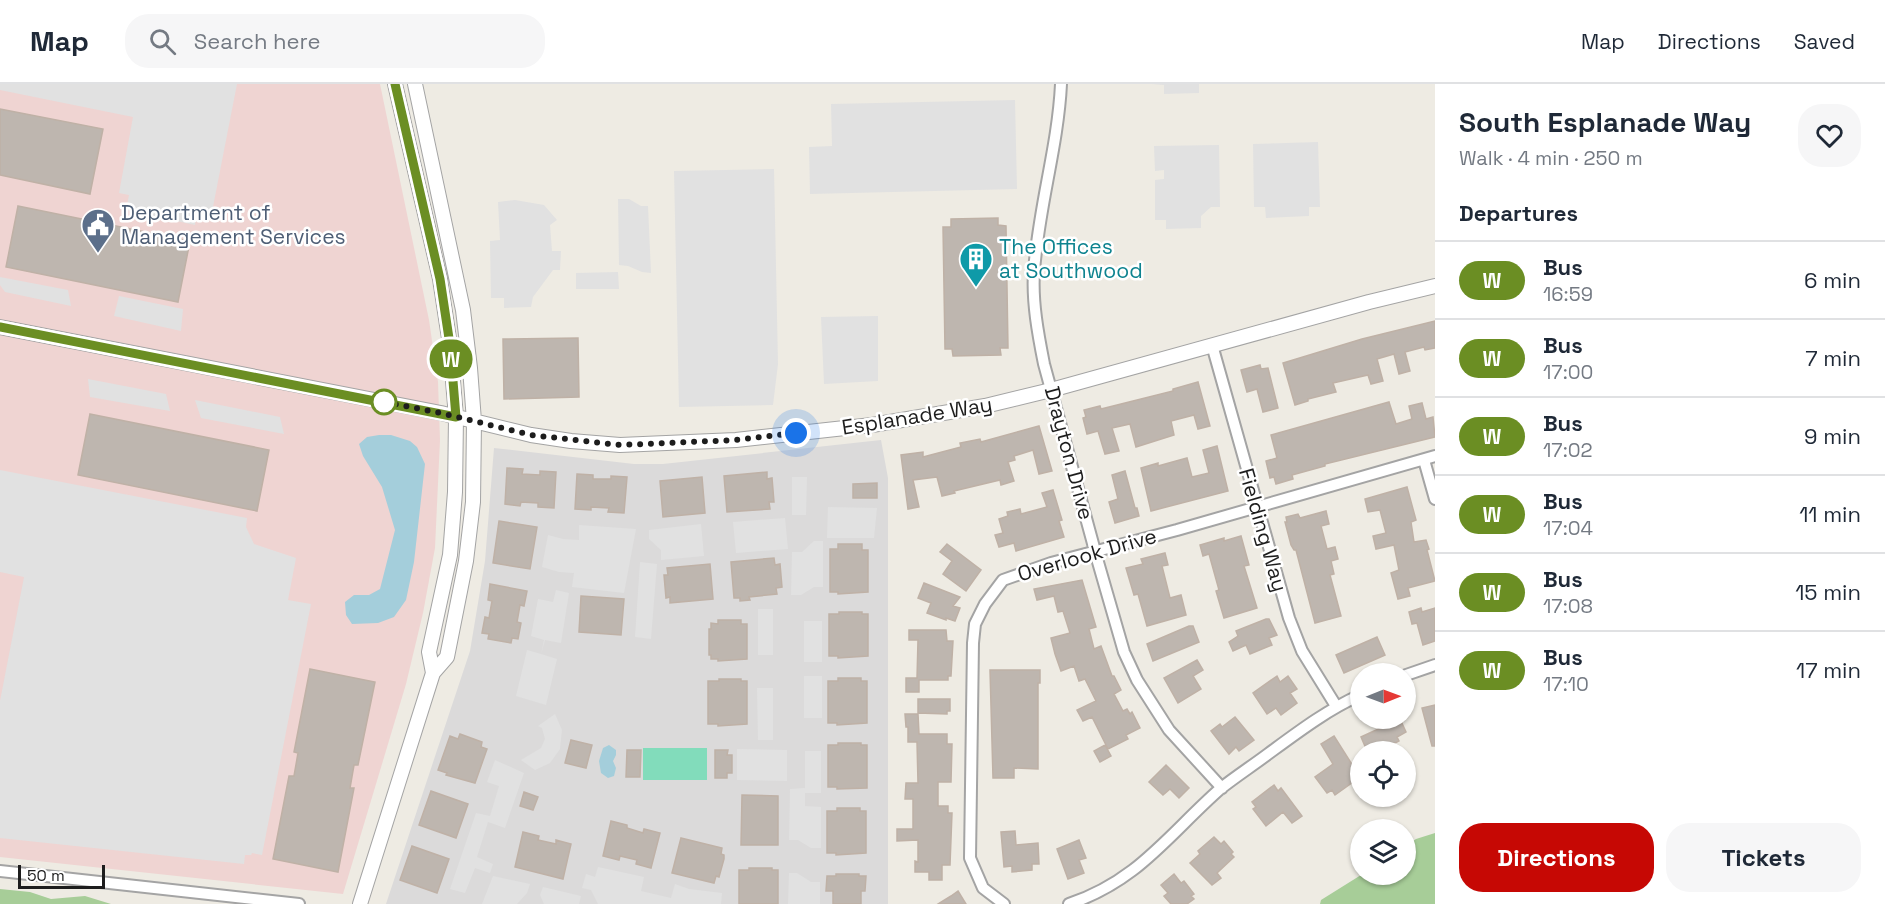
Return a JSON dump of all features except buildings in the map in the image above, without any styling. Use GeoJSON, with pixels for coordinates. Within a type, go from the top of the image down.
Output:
{"type":"FeatureCollection","features":[{"type":"Feature","properties":{"kind":"street"},"geometry":{"type":"LineString","coordinates":[[395,84],[440,279],[450,345],[456,417],[455,492],[450,555],[429,652],[433,673]]}},
{"type":"Feature","properties":{"kind":"street"},"geometry":{"type":"LineString","coordinates":[[360,904],[433,673],[447,657],[466,561],[472,502],[474,421],[463,310],[415,84]]}},
{"type":"Feature","properties":{"kind":"street","name":"Drayton Drive"},"geometry":{"type":"LineString","coordinates":[[1060,84],[1058,125],[1039,228],[1034,274],[1038,330],[1051,390],[1124,652],[1137,680],[1169,730],[1222,788]]}},
{"type":"Feature","properties":{"kind":"street","name":"Esplanade Way"},"geometry":{"type":"LineString","coordinates":[[0,327],[456,417],[531,435],[620,445],[736,440],[926,417],[1018,399],[1380,298],[1435,286]]}},
{"type":"Feature","properties":{"kind":"street","name":"Fielding Way"},"geometry":{"type":"LineString","coordinates":[[1212,345],[1288,618],[1302,651],[1336,706]]}},
{"type":"Feature","properties":{"kind":"street"},"geometry":{"type":"LineString","coordinates":[[1430,458],[1435,499]]}},
{"type":"Feature","properties":{"kind":"street","name":"Overlook Drive"},"geometry":{"type":"LineString","coordinates":[[1004,904],[983,888],[970,858],[975,624],[985,604],[1003,580],[1033,569],[1430,458]]}},
{"type":"Feature","properties":{"kind":"street"},"geometry":{"type":"LineString","coordinates":[[1416,672],[1435,665]]}},
{"type":"Feature","properties":{"kind":"street"},"geometry":{"type":"LineString","coordinates":[[1069,904],[1097,894],[1126,876],[1146,861],[1222,788],[1336,706],[1350,700]]}},
{"type":"Feature","properties":{"kind":"street"},"geometry":{"type":"LineString","coordinates":[[0,871],[299,904]]}},
{"type":"Feature","properties":{"kind":"shaded area"},"geometry":{"type":"Polygon","coordinates":[[[0,84],[380,84],[429,320],[438,382],[440,440],[435,548],[423,613],[406,684],[343,894],[0,857],[0,84]]]}},
{"type":"Feature","properties":{"kind":"shaded area"},"geometry":{"type":"Polygon","coordinates":[[[0,84],[237,84],[211,217],[196,215],[195,225],[126,210],[129,195],[119,193],[133,117],[0,90],[0,84]]]}},
{"type":"Feature","properties":{"kind":"shaded area"},"geometry":{"type":"Polygon","coordinates":[[[1152,84],[1199,84],[1199,93],[1164,94],[1164,85],[1152,84]]]}},
{"type":"Feature","properties":{"kind":"shaded area"},"geometry":{"type":"Polygon","coordinates":[[[1015,100],[1017,189],[810,194],[809,147],[832,146],[831,104],[1015,100]]]}},
{"type":"Feature","properties":{"kind":"shaded area"},"geometry":{"type":"Polygon","coordinates":[[[1318,142],[1320,207],[1309,207],[1309,216],[1266,218],[1265,207],[1254,207],[1253,144],[1318,142]]]}},
{"type":"Feature","properties":{"kind":"shaded area"},"geometry":{"type":"Polygon","coordinates":[[[1219,145],[1220,207],[1211,207],[1201,216],[1201,228],[1166,229],[1166,220],[1155,220],[1155,180],[1164,179],[1164,170],[1155,171],[1154,146],[1219,145]]]}},
{"type":"Feature","properties":{"kind":"shaded area"},"geometry":{"type":"Polygon","coordinates":[[[774,169],[778,364],[773,405],[679,407],[674,171],[774,169]]]}},
{"type":"Feature","properties":{"kind":"shaded area"},"geometry":{"type":"Polygon","coordinates":[[[618,199],[629,199],[641,206],[648,206],[651,273],[619,265],[618,199]]]}},
{"type":"Feature","properties":{"kind":"shaded area"},"geometry":{"type":"Polygon","coordinates":[[[515,200],[544,205],[557,220],[550,225],[552,251],[561,251],[560,270],[553,270],[533,297],[531,307],[504,308],[504,298],[491,298],[490,241],[500,240],[498,202],[515,200]]]}},
{"type":"Feature","properties":{"kind":"shaded area"},"geometry":{"type":"Polygon","coordinates":[[[618,272],[619,289],[576,289],[576,273],[618,272]]]}},
{"type":"Feature","properties":{"kind":"shaded area"},"geometry":{"type":"Polygon","coordinates":[[[0,277],[68,290],[71,306],[5,292],[0,285],[0,277]]]}},
{"type":"Feature","properties":{"kind":"shaded area"},"geometry":{"type":"Polygon","coordinates":[[[119,296],[183,309],[181,331],[114,316],[119,296]]]}},
{"type":"Feature","properties":{"kind":"shaded area"},"geometry":{"type":"Polygon","coordinates":[[[878,316],[878,381],[824,384],[821,317],[878,316]]]}},
{"type":"Feature","properties":{"kind":"shaded area"},"geometry":{"type":"Polygon","coordinates":[[[88,379],[166,394],[170,411],[90,397],[88,379]]]}},
{"type":"Feature","properties":{"kind":"shaded area"},"geometry":{"type":"Polygon","coordinates":[[[195,400],[280,417],[284,434],[201,418],[195,400]]]}},
{"type":"Feature","properties":{"kind":"shaded area"},"geometry":{"type":"Polygon","coordinates":[[[881,440],[888,478],[888,904],[386,904],[470,651],[485,561],[494,448],[634,464],[663,464],[881,440]]]}},
{"type":"Feature","properties":{"kind":"shaded area"},"geometry":{"type":"Polygon","coordinates":[[[0,470],[247,518],[246,527],[254,544],[296,558],[288,600],[311,604],[262,855],[252,853],[245,855],[244,864],[0,838],[0,701],[24,577],[0,572],[0,470]]]}},
{"type":"Feature","properties":{"kind":"shaded area"},"geometry":{"type":"Polygon","coordinates":[[[792,477],[807,477],[806,515],[792,515],[792,477]]]}},
{"type":"Feature","properties":{"kind":"shaded area"},"geometry":{"type":"Polygon","coordinates":[[[828,507],[877,508],[874,538],[827,538],[828,507]]]}},
{"type":"Feature","properties":{"kind":"shaded area"},"geometry":{"type":"Polygon","coordinates":[[[785,518],[788,549],[736,553],[733,522],[785,518]]]}},
{"type":"Feature","properties":{"kind":"shaded area"},"geometry":{"type":"Polygon","coordinates":[[[701,524],[704,556],[661,560],[661,550],[649,539],[649,530],[701,524]]]}},
{"type":"Feature","properties":{"kind":"shaded area"},"geometry":{"type":"Polygon","coordinates":[[[579,525],[636,529],[624,593],[572,587],[574,573],[542,567],[548,535],[579,540],[579,525]]]}},
{"type":"Feature","properties":{"kind":"shaded area"},"geometry":{"type":"Polygon","coordinates":[[[814,541],[823,541],[823,587],[814,587],[801,595],[791,595],[792,552],[802,552],[814,541]]]}},
{"type":"Feature","properties":{"kind":"shaded area"},"geometry":{"type":"Polygon","coordinates":[[[640,562],[657,564],[651,639],[635,637],[640,562]]]}},
{"type":"Feature","properties":{"kind":"shaded area"},"geometry":{"type":"Polygon","coordinates":[[[556,590],[569,593],[561,643],[545,640],[541,654],[544,640],[531,636],[538,599],[553,602],[556,590]]]}},
{"type":"Feature","properties":{"kind":"shaded area"},"geometry":{"type":"Polygon","coordinates":[[[758,609],[773,609],[773,655],[758,655],[758,609]]]}},
{"type":"Feature","properties":{"kind":"shaded area"},"geometry":{"type":"Polygon","coordinates":[[[804,621],[822,621],[822,662],[804,662],[804,621]]]}},
{"type":"Feature","properties":{"kind":"shaded area"},"geometry":{"type":"Polygon","coordinates":[[[527,650],[557,659],[546,705],[516,696],[527,650]]]}},
{"type":"Feature","properties":{"kind":"shaded area"},"geometry":{"type":"Polygon","coordinates":[[[804,676],[822,676],[822,718],[804,718],[804,676]]]}},
{"type":"Feature","properties":{"kind":"shaded area"},"geometry":{"type":"Polygon","coordinates":[[[757,688],[773,688],[773,740],[758,740],[757,688]]]}},
{"type":"Feature","properties":{"kind":"shaded area"},"geometry":{"type":"Polygon","coordinates":[[[555,714],[562,730],[560,749],[550,763],[535,770],[521,760],[541,748],[545,739],[542,728],[538,726],[555,714]]]}},
{"type":"Feature","properties":{"kind":"shaded area"},"geometry":{"type":"Polygon","coordinates":[[[737,749],[787,750],[787,781],[737,780],[737,749]]]}},
{"type":"Feature","properties":{"kind":"shaded area"},"geometry":{"type":"Polygon","coordinates":[[[805,751],[821,751],[821,793],[805,793],[805,806],[821,807],[821,848],[811,848],[798,840],[789,840],[790,789],[805,788],[805,751]]]}},
{"type":"Feature","properties":{"kind":"shaded area"},"geometry":{"type":"Polygon","coordinates":[[[495,760],[524,773],[505,828],[488,822],[477,857],[493,864],[490,873],[475,868],[465,893],[450,889],[476,813],[490,816],[499,786],[487,782],[495,760]]]}},
{"type":"Feature","properties":{"kind":"shaded area"},"geometry":{"type":"Polygon","coordinates":[[[598,867],[644,877],[641,891],[671,898],[675,884],[689,889],[722,893],[721,904],[598,904],[591,890],[582,888],[586,874],[595,877],[598,867]]]}},
{"type":"Feature","properties":{"kind":"shaded area"},"geometry":{"type":"Polygon","coordinates":[[[789,873],[797,873],[811,882],[820,882],[820,904],[788,904],[789,873]]]}},
{"type":"Feature","properties":{"kind":"shaded area"},"geometry":{"type":"Polygon","coordinates":[[[493,876],[530,884],[527,893],[517,904],[482,904],[493,876]]]}},
{"type":"Feature","properties":{"kind":"shaded area"},"geometry":{"type":"Polygon","coordinates":[[[543,887],[581,896],[579,904],[544,904],[540,895],[543,887]]]}},
{"type":"Feature","properties":{"kind":"green space"},"geometry":{"type":"Polygon","coordinates":[[[643,748],[707,748],[707,780],[643,780],[643,748]]]}},
{"type":"Feature","properties":{"kind":"green space"},"geometry":{"type":"Polygon","coordinates":[[[1435,833],[1435,904],[1320,904],[1321,900],[1350,882],[1350,885],[1416,885],[1416,839],[1435,833]]]}},
{"type":"Feature","properties":{"kind":"green space"},"geometry":{"type":"Polygon","coordinates":[[[0,889],[30,892],[51,899],[85,896],[111,904],[0,904],[0,889]]]}},
{"type":"Feature","properties":{"kind":"water"},"geometry":{"type":"Polygon","coordinates":[[[391,435],[410,441],[417,447],[425,464],[414,562],[406,600],[394,617],[378,623],[352,624],[346,615],[345,602],[354,595],[369,595],[380,589],[395,530],[382,487],[363,456],[359,444],[367,437],[391,435]]]}},
{"type":"Feature","properties":{"kind":"water"},"geometry":{"type":"Polygon","coordinates":[[[609,745],[616,750],[613,761],[616,768],[614,776],[608,778],[601,773],[599,761],[603,748],[609,745]]]}},
{"type":"Feature","properties":{"kind":"bus line","name":"W"},"geometry":{"type":"LineString","coordinates":[[0,327],[456,417],[450,345],[440,279],[395,84]]}},
{"type":"Feature","properties":{"kind":"place","name":"Department of Management Services"},"geometry":{"type":"Point","coordinates":[98,254]}},
{"type":"Feature","properties":{"kind":"place","name":"The Offices at Southwood"},"geometry":{"type":"Point","coordinates":[976,288]}},
{"type":"Feature","properties":{"kind":"route"},"geometry":{"type":"LineString","coordinates":[[384,402],[374,400],[441,413],[531,435],[620,445],[736,440],[796,433]]}}]}
